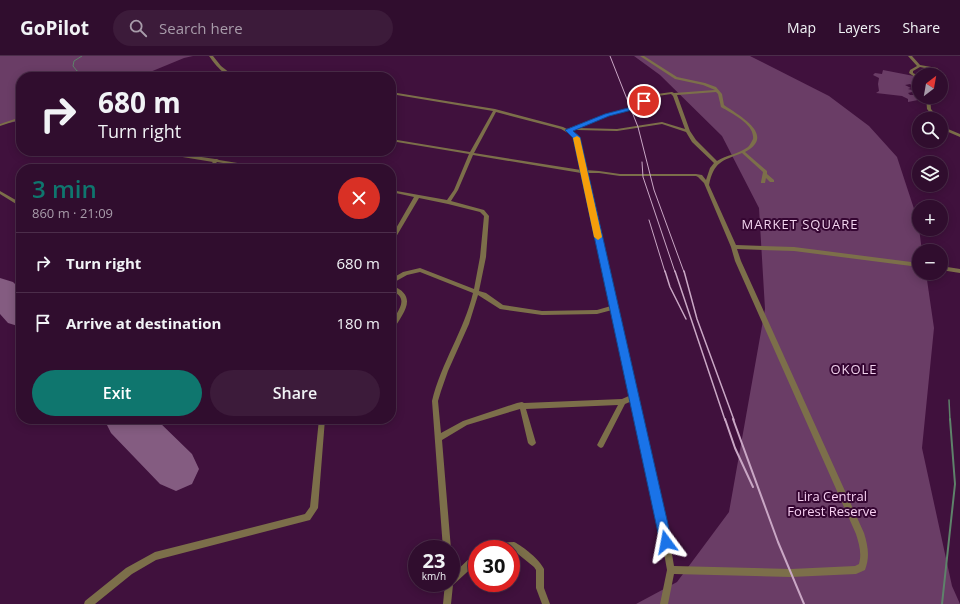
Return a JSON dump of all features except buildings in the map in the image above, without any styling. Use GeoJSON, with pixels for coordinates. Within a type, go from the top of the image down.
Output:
{"type":"FeatureCollection","features":[{"type":"Feature","properties":{"kind":"street"},"geometry":{"type":"LineString","coordinates":[[212,56],[220,67],[226,72]]}},
{"type":"Feature","properties":{"kind":"street"},"geometry":{"type":"LineString","coordinates":[[642,56],[676,78],[710,85],[717,92],[722,106],[746,122],[754,132],[756,138],[753,145],[742,151],[728,155],[716,163],[708,180],[707,186]]}},
{"type":"Feature","properties":{"kind":"street"},"geometry":{"type":"LineString","coordinates":[[910,56],[919,66],[930,68]]}},
{"type":"Feature","properties":{"kind":"street"},"geometry":{"type":"LineString","coordinates":[[571,130],[607,115],[630,109],[650,96],[717,92]]}},
{"type":"Feature","properties":{"kind":"street"},"geometry":{"type":"LineString","coordinates":[[396,94],[495,110],[571,130],[617,130],[664,124],[688,131]]}},
{"type":"Feature","properties":{"kind":"street"},"geometry":{"type":"LineString","coordinates":[[674,94],[688,131],[694,141],[716,163]]}},
{"type":"Feature","properties":{"kind":"street"},"geometry":{"type":"LineString","coordinates":[[448,202],[456,190],[472,153],[495,110]]}},
{"type":"Feature","properties":{"kind":"street"},"geometry":{"type":"LineString","coordinates":[[0,125],[16,120]]}},
{"type":"Feature","properties":{"kind":"street"},"geometry":{"type":"LineString","coordinates":[[948,129],[960,136]]}},
{"type":"Feature","properties":{"kind":"street"},"geometry":{"type":"LineString","coordinates":[[571,130],[576,137],[584,171],[671,570],[664,604]]}},
{"type":"Feature","properties":{"kind":"street"},"geometry":{"type":"LineString","coordinates":[[396,141],[584,171],[620,175],[696,175],[703,179],[734,247],[738,261],[860,533],[865,550],[865,558],[862,567],[856,570],[791,573],[671,570]]}},
{"type":"Feature","properties":{"kind":"street"},"geometry":{"type":"LineString","coordinates":[[742,151],[763,170],[765,175],[772,181]]}},
{"type":"Feature","properties":{"kind":"street"},"geometry":{"type":"LineString","coordinates":[[188,156],[240,164]]}},
{"type":"Feature","properties":{"kind":"street"},"geometry":{"type":"LineString","coordinates":[[213,164],[217,160]]}},
{"type":"Feature","properties":{"kind":"street"},"geometry":{"type":"LineString","coordinates":[[763,182],[765,175]]}},
{"type":"Feature","properties":{"kind":"street"},"geometry":{"type":"LineString","coordinates":[[0,192],[16,202]]}},
{"type":"Feature","properties":{"kind":"street"},"geometry":{"type":"LineString","coordinates":[[396,192],[448,202],[482,211],[487,216],[486,239],[475,292],[466,323],[437,392],[435,401],[439,438],[445,540]]}},
{"type":"Feature","properties":{"kind":"street"},"geometry":{"type":"LineString","coordinates":[[396,233],[417,197]]}},
{"type":"Feature","properties":{"kind":"street"},"geometry":{"type":"LineString","coordinates":[[734,247],[794,249],[912,264]]}},
{"type":"Feature","properties":{"kind":"street"},"geometry":{"type":"LineString","coordinates":[[948,269],[960,271]]}},
{"type":"Feature","properties":{"kind":"street"},"geometry":{"type":"LineString","coordinates":[[396,279],[405,273],[420,270],[484,295],[502,308],[542,312],[597,312],[614,307]]}},
{"type":"Feature","properties":{"kind":"street"},"geometry":{"type":"LineString","coordinates":[[396,290],[401,292],[405,298],[404,304],[396,319]]}},
{"type":"Feature","properties":{"kind":"street"},"geometry":{"type":"LineString","coordinates":[[439,438],[465,423],[522,406],[623,402],[634,396]]}},
{"type":"Feature","properties":{"kind":"street"},"geometry":{"type":"LineString","coordinates":[[601,445],[623,402]]}},
{"type":"Feature","properties":{"kind":"street"},"geometry":{"type":"LineString","coordinates":[[522,406],[532,442]]}},
{"type":"Feature","properties":{"kind":"street"},"geometry":{"type":"LineString","coordinates":[[88,604],[129,570],[155,556],[307,517],[314,508],[322,424]]}},
{"type":"Feature","properties":{"kind":"street"},"geometry":{"type":"LineString","coordinates":[[520,551],[537,564],[540,569],[540,588],[546,604]]}},
{"type":"Feature","properties":{"kind":"street"},"geometry":{"type":"LineString","coordinates":[[460,573],[468,566]]}},
{"type":"Feature","properties":{"kind":"street"},"geometry":{"type":"LineString","coordinates":[[447,604],[449,592]]}},
{"type":"Feature","properties":{"kind":"green space"},"geometry":{"type":"Polygon","coordinates":[[[0,56],[193,56],[184,58],[150,72],[16,72],[16,122],[0,124],[0,56]]]}},
{"type":"Feature","properties":{"kind":"green space","name":"Lira Central Forest Reserve"},"geometry":{"type":"Polygon","coordinates":[[[634,56],[750,56],[829,96],[869,126],[897,157],[912,203],[912,236],[920,236],[921,244],[912,244],[912,280],[927,280],[934,328],[922,448],[952,586],[960,604],[636,604],[677,582],[729,512],[765,309],[759,208],[722,136],[660,75],[634,56]]]}},
{"type":"Feature","properties":{"kind":"green space"},"geometry":{"type":"Polygon","coordinates":[[[883,70],[912,76],[912,85],[905,85],[911,88],[908,89],[912,90],[912,92],[908,93],[912,95],[912,101],[908,102],[908,99],[902,96],[876,93],[879,91],[879,78],[873,75],[875,73],[882,74],[883,70]]]}},
{"type":"Feature","properties":{"kind":"waterway"},"geometry":{"type":"LineString","coordinates":[[79,72],[73,66],[74,61],[82,56]]}},
{"type":"Feature","properties":{"kind":"waterway"},"geometry":{"type":"LineString","coordinates":[[949,400],[950,420]]}},
{"type":"Feature","properties":{"kind":"waterway"},"geometry":{"type":"LineString","coordinates":[[942,604],[955,484],[950,419]]}},
{"type":"Feature","properties":{"kind":"runway"},"geometry":{"type":"LineString","coordinates":[[0,291],[16,308]]}},
{"type":"Feature","properties":{"kind":"runway"},"geometry":{"type":"LineString","coordinates":[[131,424],[176,469]]}},
{"type":"Feature","properties":{"kind":"railway"},"geometry":{"type":"LineString","coordinates":[[610,56],[638,127],[654,190],[684,272]]}},
{"type":"Feature","properties":{"kind":"railway"},"geometry":{"type":"LineString","coordinates":[[642,162],[643,177],[675,272]]}},
{"type":"Feature","properties":{"kind":"railway"},"geometry":{"type":"LineString","coordinates":[[649,220],[665,272]]}},
{"type":"Feature","properties":{"kind":"railway"},"geometry":{"type":"LineString","coordinates":[[665,271],[670,287],[686,319]]}},
{"type":"Feature","properties":{"kind":"railway"},"geometry":{"type":"LineString","coordinates":[[675,271],[725,420]]}},
{"type":"Feature","properties":{"kind":"railway"},"geometry":{"type":"LineString","coordinates":[[684,271],[697,319],[734,420]]}},
{"type":"Feature","properties":{"kind":"railway"},"geometry":{"type":"LineString","coordinates":[[725,419],[735,448],[753,487]]}},
{"type":"Feature","properties":{"kind":"railway"},"geometry":{"type":"LineString","coordinates":[[733,419],[778,542],[804,604]]}},
{"type":"Feature","properties":{"kind":"slow traffic"},"geometry":{"type":"LineString","coordinates":[[577,138],[598,237]]}},
{"type":"Feature","properties":{"kind":"district","name":"MARKET SQUARE"},"geometry":{"type":"Point","coordinates":[800,224]}},
{"type":"Feature","properties":{"kind":"district","name":"OKOLE"},"geometry":{"type":"Point","coordinates":[854,369]}},
{"type":"Feature","properties":{"kind":"route"},"geometry":{"type":"LineString","coordinates":[[644,101],[630,109],[607,115],[574,129],[568,130],[576,137],[581,156],[666,542]]}}]}
